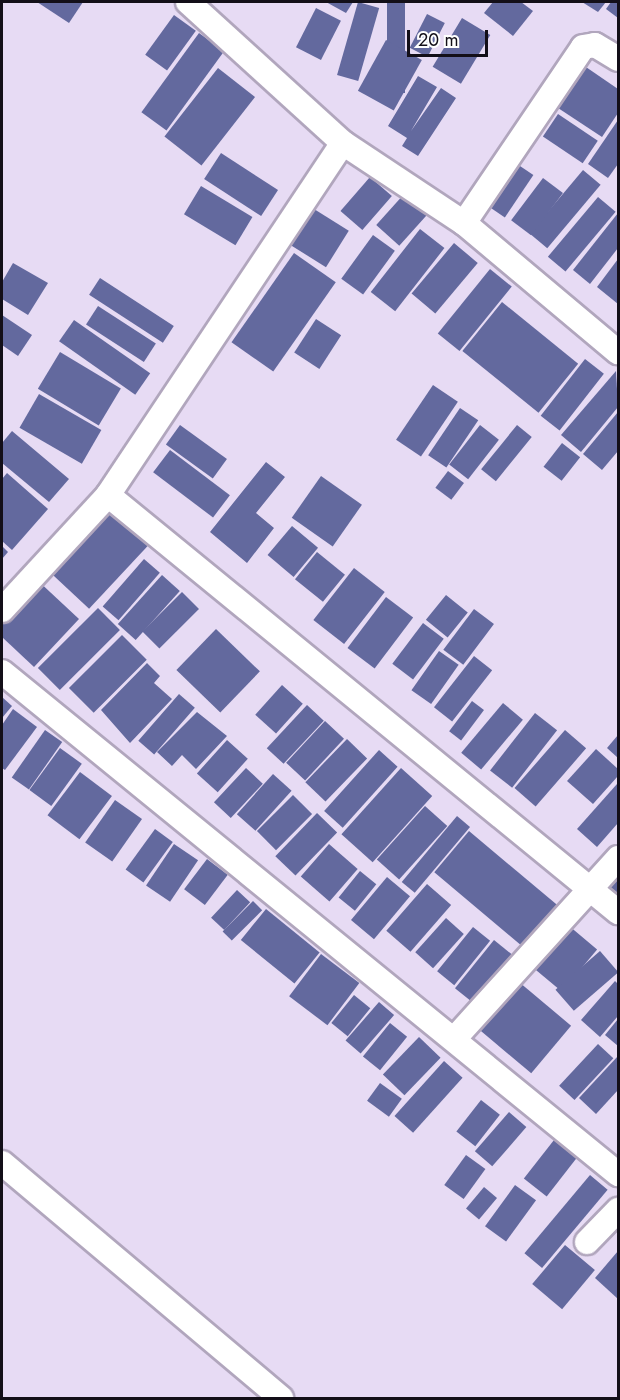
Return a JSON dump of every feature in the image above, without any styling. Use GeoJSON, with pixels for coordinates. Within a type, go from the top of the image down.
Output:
{"type":"FeatureCollection","features":[{"type":"Feature","properties":{"kind":"street"},"geometry":{"type":"LineString","coordinates":[[188,2],[343,143],[464,223],[618,352]]}},
{"type":"Feature","properties":{"kind":"street"},"geometry":{"type":"LineString","coordinates":[[464,223],[578,52],[595,45],[618,59]]}},
{"type":"Feature","properties":{"kind":"street"},"geometry":{"type":"LineString","coordinates":[[2,610],[108,495],[343,143]]}},
{"type":"Feature","properties":{"kind":"street"},"geometry":{"type":"LineString","coordinates":[[108,495],[590,886],[618,912]]}},
{"type":"Feature","properties":{"kind":"street"},"geometry":{"type":"LineString","coordinates":[[2,672],[455,1038],[618,1174]]}},
{"type":"Feature","properties":{"kind":"street"},"geometry":{"type":"LineString","coordinates":[[455,1038],[590,886],[618,858]]}},
{"type":"Feature","properties":{"kind":"street"},"geometry":{"type":"LineString","coordinates":[[2,1163],[281,1398]]}},
{"type":"Feature","properties":{"kind":"street"},"geometry":{"type":"LineString","coordinates":[[587,1242],[618,1210]]}},
{"type":"Feature","properties":{"kind":"building"},"geometry":{"type":"Polygon","coordinates":[[[37,2],[83,2],[69,23],[37,2]]]}},
{"type":"Feature","properties":{"kind":"building"},"geometry":{"type":"Polygon","coordinates":[[[326,2],[353,2],[346,13],[326,2]]]}},
{"type":"Feature","properties":{"kind":"building"},"geometry":{"type":"Polygon","coordinates":[[[358,2],[379,8],[358,81],[337,75],[358,2]]]}},
{"type":"Feature","properties":{"kind":"building"},"geometry":{"type":"Polygon","coordinates":[[[387,2],[405,2],[405,93],[387,93],[387,2]]]}},
{"type":"Feature","properties":{"kind":"building"},"geometry":{"type":"Polygon","coordinates":[[[493,2],[521,2],[533,11],[513,36],[484,13],[493,2]]]}},
{"type":"Feature","properties":{"kind":"building"},"geometry":{"type":"Polygon","coordinates":[[[582,2],[606,2],[598,12],[582,2]]]}},
{"type":"Feature","properties":{"kind":"building"},"geometry":{"type":"Polygon","coordinates":[[[611,2],[618,2],[618,18],[606,9],[611,2]]]}},
{"type":"Feature","properties":{"kind":"building"},"geometry":{"type":"Polygon","coordinates":[[[316,8],[341,21],[321,60],[296,47],[316,8]]]}},
{"type":"Feature","properties":{"kind":"building"},"geometry":{"type":"Polygon","coordinates":[[[427,14],[445,23],[428,57],[410,48],[427,14]]]}},
{"type":"Feature","properties":{"kind":"building"},"geometry":{"type":"Polygon","coordinates":[[[174,15],[196,31],[167,71],[145,55],[174,15]]]}},
{"type":"Feature","properties":{"kind":"building"},"geometry":{"type":"Polygon","coordinates":[[[462,18],[490,35],[461,84],[433,67],[462,18]]]}},
{"type":"Feature","properties":{"kind":"building"},"geometry":{"type":"Polygon","coordinates":[[[199,33],[224,51],[166,131],[141,112],[199,33]]]}},
{"type":"Feature","properties":{"kind":"building"},"geometry":{"type":"Polygon","coordinates":[[[386,40],[422,60],[394,111],[358,91],[386,40]]]}},
{"type":"Feature","properties":{"kind":"building"},"geometry":{"type":"Polygon","coordinates":[[[583,65],[618,89],[618,113],[602,137],[555,106],[583,65]]]}},
{"type":"Feature","properties":{"kind":"building"},"geometry":{"type":"Polygon","coordinates":[[[218,68],[255,97],[201,165],[164,137],[218,68]]]}},
{"type":"Feature","properties":{"kind":"building"},"geometry":{"type":"Polygon","coordinates":[[[418,76],[437,87],[411,131],[441,88],[456,98],[418,156],[402,146],[407,138],[388,126],[418,76]]]}},
{"type":"Feature","properties":{"kind":"building"},"geometry":{"type":"Polygon","coordinates":[[[558,114],[598,141],[583,163],[543,136],[558,114]]]}},
{"type":"Feature","properties":{"kind":"building"},"geometry":{"type":"Polygon","coordinates":[[[618,120],[618,164],[608,178],[588,164],[618,120]]]}},
{"type":"Feature","properties":{"kind":"building"},"geometry":{"type":"Polygon","coordinates":[[[221,153],[278,190],[261,216],[204,179],[221,153]]]}},
{"type":"Feature","properties":{"kind":"building"},"geometry":{"type":"Polygon","coordinates":[[[511,160],[533,175],[505,217],[482,202],[511,160]]]}},
{"type":"Feature","properties":{"kind":"building"},"geometry":{"type":"Polygon","coordinates":[[[583,170],[601,185],[547,248],[530,234],[583,170]]]}},
{"type":"Feature","properties":{"kind":"building"},"geometry":{"type":"Polygon","coordinates":[[[370,177],[392,196],[362,230],[340,211],[370,177]]]}},
{"type":"Feature","properties":{"kind":"building"},"geometry":{"type":"Polygon","coordinates":[[[543,178],[563,193],[531,235],[511,220],[543,178]]]}},
{"type":"Feature","properties":{"kind":"building"},"geometry":{"type":"Polygon","coordinates":[[[201,186],[252,217],[235,245],[184,214],[201,186]]]}},
{"type":"Feature","properties":{"kind":"building"},"geometry":{"type":"Polygon","coordinates":[[[405,193],[428,214],[399,246],[376,225],[405,193]]]}},
{"type":"Feature","properties":{"kind":"building"},"geometry":{"type":"Polygon","coordinates":[[[598,197],[616,212],[565,272],[548,257],[598,197]]]}},
{"type":"Feature","properties":{"kind":"building"},"geometry":{"type":"Polygon","coordinates":[[[314,209],[349,231],[326,267],[291,245],[314,209]]]}},
{"type":"Feature","properties":{"kind":"building"},"geometry":{"type":"Polygon","coordinates":[[[618,213],[618,248],[590,284],[573,270],[618,213]]]}},
{"type":"Feature","properties":{"kind":"building"},"geometry":{"type":"Polygon","coordinates":[[[420,229],[444,248],[395,311],[371,292],[420,229]]]}},
{"type":"Feature","properties":{"kind":"building"},"geometry":{"type":"Polygon","coordinates":[[[373,235],[395,251],[363,295],[341,279],[373,235]]]}},
{"type":"Feature","properties":{"kind":"building"},"geometry":{"type":"Polygon","coordinates":[[[454,243],[478,263],[435,313],[412,294],[454,243]]]}},
{"type":"Feature","properties":{"kind":"building"},"geometry":{"type":"Polygon","coordinates":[[[294,253],[336,282],[273,372],[231,342],[294,253]]]}},
{"type":"Feature","properties":{"kind":"building"},"geometry":{"type":"Polygon","coordinates":[[[618,259],[618,304],[597,287],[618,259]]]}},
{"type":"Feature","properties":{"kind":"building"},"geometry":{"type":"Polygon","coordinates":[[[13,263],[48,283],[28,315],[2,299],[2,282],[13,263]]]}},
{"type":"Feature","properties":{"kind":"building"},"geometry":{"type":"Polygon","coordinates":[[[490,269],[512,287],[460,351],[438,334],[490,269]]]}},
{"type":"Feature","properties":{"kind":"building"},"geometry":{"type":"Polygon","coordinates":[[[100,278],[174,326],[163,343],[89,295],[100,278]]]}},
{"type":"Feature","properties":{"kind":"building"},"geometry":{"type":"Polygon","coordinates":[[[502,302],[578,364],[539,413],[462,351],[502,302]]]}},
{"type":"Feature","properties":{"kind":"building"},"geometry":{"type":"Polygon","coordinates":[[[98,306],[156,344],[144,362],[86,324],[98,306]]]}},
{"type":"Feature","properties":{"kind":"building"},"geometry":{"type":"Polygon","coordinates":[[[2,315],[32,335],[18,356],[2,345],[2,315]]]}},
{"type":"Feature","properties":{"kind":"building"},"geometry":{"type":"Polygon","coordinates":[[[316,319],[341,335],[319,369],[294,353],[316,319]]]}},
{"type":"Feature","properties":{"kind":"building"},"geometry":{"type":"Polygon","coordinates":[[[74,320],[150,373],[135,395],[59,341],[74,320]]]}},
{"type":"Feature","properties":{"kind":"building"},"geometry":{"type":"Polygon","coordinates":[[[60,352],[121,389],[99,425],[38,389],[60,352]]]}},
{"type":"Feature","properties":{"kind":"building"},"geometry":{"type":"Polygon","coordinates":[[[585,359],[604,374],[560,431],[541,416],[585,359]]]}},
{"type":"Feature","properties":{"kind":"building"},"geometry":{"type":"Polygon","coordinates":[[[616,371],[618,407],[581,452],[561,435],[616,371]]]}},
{"type":"Feature","properties":{"kind":"building"},"geometry":{"type":"Polygon","coordinates":[[[433,385],[458,402],[421,456],[396,440],[433,385]]]}},
{"type":"Feature","properties":{"kind":"building"},"geometry":{"type":"Polygon","coordinates":[[[39,394],[101,430],[82,464],[20,428],[39,394]]]}},
{"type":"Feature","properties":{"kind":"building"},"geometry":{"type":"Polygon","coordinates":[[[460,408],[478,420],[446,468],[428,455],[460,408]]]}},
{"type":"Feature","properties":{"kind":"building"},"geometry":{"type":"Polygon","coordinates":[[[618,412],[618,451],[602,470],[583,454],[618,412]]]}},
{"type":"Feature","properties":{"kind":"building"},"geometry":{"type":"Polygon","coordinates":[[[180,425],[227,459],[213,479],[166,444],[180,425]]]}},
{"type":"Feature","properties":{"kind":"building"},"geometry":{"type":"Polygon","coordinates":[[[480,425],[499,440],[468,479],[449,464],[480,425]]]}},
{"type":"Feature","properties":{"kind":"building"},"geometry":{"type":"Polygon","coordinates":[[[517,425],[532,437],[496,481],[481,469],[517,425]]]}},
{"type":"Feature","properties":{"kind":"building"},"geometry":{"type":"Polygon","coordinates":[[[12,431],[69,479],[49,502],[2,463],[2,443],[12,431]]]}},
{"type":"Feature","properties":{"kind":"building"},"geometry":{"type":"Polygon","coordinates":[[[562,443],[580,457],[562,481],[544,467],[562,443]]]}},
{"type":"Feature","properties":{"kind":"building"},"geometry":{"type":"Polygon","coordinates":[[[170,450],[230,495],[213,517],[153,472],[170,450]]]}},
{"type":"Feature","properties":{"kind":"building"},"geometry":{"type":"Polygon","coordinates":[[[266,462],[285,477],[256,513],[274,528],[247,563],[210,532],[266,462]]]}},
{"type":"Feature","properties":{"kind":"building"},"geometry":{"type":"Polygon","coordinates":[[[448,471],[464,483],[451,500],[435,488],[448,471]]]}},
{"type":"Feature","properties":{"kind":"building"},"geometry":{"type":"Polygon","coordinates":[[[7,473],[48,509],[12,550],[2,541],[2,479],[7,473]]]}},
{"type":"Feature","properties":{"kind":"building"},"geometry":{"type":"Polygon","coordinates":[[[321,476],[362,505],[333,546],[292,518],[321,476]]]}},
{"type":"Feature","properties":{"kind":"building"},"geometry":{"type":"Polygon","coordinates":[[[108,502],[151,542],[89,609],[46,569],[108,502]]]}},
{"type":"Feature","properties":{"kind":"building"},"geometry":{"type":"Polygon","coordinates":[[[292,526],[318,548],[294,577],[268,555],[292,526]]]}},
{"type":"Feature","properties":{"kind":"building"},"geometry":{"type":"Polygon","coordinates":[[[2,546],[8,552],[2,559],[2,546]]]}},
{"type":"Feature","properties":{"kind":"building"},"geometry":{"type":"Polygon","coordinates":[[[317,552],[345,575],[323,602],[295,579],[317,552]]]}},
{"type":"Feature","properties":{"kind":"building"},"geometry":{"type":"Polygon","coordinates":[[[144,559],[160,573],[119,620],[103,607],[144,559]]]}},
{"type":"Feature","properties":{"kind":"building"},"geometry":{"type":"Polygon","coordinates":[[[354,568],[385,592],[344,644],[313,620],[354,568]]]}},
{"type":"Feature","properties":{"kind":"building"},"geometry":{"type":"Polygon","coordinates":[[[162,575],[180,591],[136,640],[118,624],[162,575]]]}},
{"type":"Feature","properties":{"kind":"building"},"geometry":{"type":"Polygon","coordinates":[[[35,578],[79,619],[34,667],[2,637],[2,614],[35,578]]]}},
{"type":"Feature","properties":{"kind":"building"},"geometry":{"type":"Polygon","coordinates":[[[182,592],[199,609],[159,649],[142,632],[182,592]]]}},
{"type":"Feature","properties":{"kind":"building"},"geometry":{"type":"Polygon","coordinates":[[[446,595],[468,613],[448,637],[426,620],[446,595]]]}},
{"type":"Feature","properties":{"kind":"building"},"geometry":{"type":"Polygon","coordinates":[[[386,597],[413,617],[375,669],[347,648],[386,597]]]}},
{"type":"Feature","properties":{"kind":"building"},"geometry":{"type":"Polygon","coordinates":[[[98,608],[120,630],[60,690],[38,668],[98,608]]]}},
{"type":"Feature","properties":{"kind":"building"},"geometry":{"type":"Polygon","coordinates":[[[474,609],[494,624],[463,665],[443,650],[474,609]]]}},
{"type":"Feature","properties":{"kind":"building"},"geometry":{"type":"Polygon","coordinates":[[[423,623],[444,639],[413,679],[392,664],[423,623]]]}},
{"type":"Feature","properties":{"kind":"building"},"geometry":{"type":"Polygon","coordinates":[[[216,629],[260,671],[220,712],[176,670],[216,629]]]}},
{"type":"Feature","properties":{"kind":"building"},"geometry":{"type":"Polygon","coordinates":[[[122,635],[147,660],[94,713],[69,688],[122,635]]]}},
{"type":"Feature","properties":{"kind":"building"},"geometry":{"type":"Polygon","coordinates":[[[439,651],[459,665],[431,704],[411,690],[439,651]]]}},
{"type":"Feature","properties":{"kind":"building"},"geometry":{"type":"Polygon","coordinates":[[[474,656],[492,670],[452,721],[434,707],[474,656]]]}},
{"type":"Feature","properties":{"kind":"building"},"geometry":{"type":"Polygon","coordinates":[[[147,663],[160,676],[154,683],[172,699],[130,743],[101,710],[147,663]]]}},
{"type":"Feature","properties":{"kind":"building"},"geometry":{"type":"Polygon","coordinates":[[[282,685],[303,704],[276,733],[255,715],[282,685]]]}},
{"type":"Feature","properties":{"kind":"building"},"geometry":{"type":"Polygon","coordinates":[[[179,694],[195,708],[154,755],[138,741],[179,694]]]}},
{"type":"Feature","properties":{"kind":"building"},"geometry":{"type":"Polygon","coordinates":[[[2,697],[12,706],[2,718],[2,697]]]}},
{"type":"Feature","properties":{"kind":"building"},"geometry":{"type":"Polygon","coordinates":[[[472,701],[484,710],[461,740],[449,731],[472,701]]]}},
{"type":"Feature","properties":{"kind":"building"},"geometry":{"type":"Polygon","coordinates":[[[503,703],[523,720],[481,770],[461,753],[503,703]]]}},
{"type":"Feature","properties":{"kind":"building"},"geometry":{"type":"Polygon","coordinates":[[[307,705],[324,721],[284,764],[267,748],[307,705]]]}},
{"type":"Feature","properties":{"kind":"building"},"geometry":{"type":"Polygon","coordinates":[[[13,709],[37,727],[5,770],[2,768],[2,725],[13,709]]]}},
{"type":"Feature","properties":{"kind":"building"},"geometry":{"type":"Polygon","coordinates":[[[197,712],[227,736],[196,769],[182,755],[172,766],[157,752],[197,712]]]}},
{"type":"Feature","properties":{"kind":"building"},"geometry":{"type":"Polygon","coordinates":[[[535,713],[557,730],[512,788],[490,771],[535,713]]]}},
{"type":"Feature","properties":{"kind":"building"},"geometry":{"type":"Polygon","coordinates":[[[325,721],[344,739],[305,780],[286,763],[325,721]]]}},
{"type":"Feature","properties":{"kind":"building"},"geometry":{"type":"Polygon","coordinates":[[[45,730],[62,742],[29,790],[12,778],[45,730]]]}},
{"type":"Feature","properties":{"kind":"building"},"geometry":{"type":"Polygon","coordinates":[[[565,730],[586,748],[536,806],[514,788],[565,730]]]}},
{"type":"Feature","properties":{"kind":"building"},"geometry":{"type":"Polygon","coordinates":[[[618,735],[618,758],[607,748],[618,735]]]}},
{"type":"Feature","properties":{"kind":"building"},"geometry":{"type":"Polygon","coordinates":[[[347,739],[367,758],[325,802],[305,782],[347,739]]]}},
{"type":"Feature","properties":{"kind":"building"},"geometry":{"type":"Polygon","coordinates":[[[227,740],[248,759],[218,792],[197,773],[227,740]]]}},
{"type":"Feature","properties":{"kind":"building"},"geometry":{"type":"Polygon","coordinates":[[[60,748],[82,764],[51,806],[29,790],[60,748]]]}},
{"type":"Feature","properties":{"kind":"building"},"geometry":{"type":"Polygon","coordinates":[[[596,749],[618,769],[618,776],[593,804],[567,781],[596,749]]]}},
{"type":"Feature","properties":{"kind":"building"},"geometry":{"type":"Polygon","coordinates":[[[379,750],[398,767],[343,828],[324,811],[379,750]]]}},
{"type":"Feature","properties":{"kind":"building"},"geometry":{"type":"Polygon","coordinates":[[[246,768],[263,784],[231,818],[214,802],[246,768]]]}},
{"type":"Feature","properties":{"kind":"building"},"geometry":{"type":"Polygon","coordinates":[[[401,768],[432,796],[373,862],[341,834],[401,768]]]}},
{"type":"Feature","properties":{"kind":"building"},"geometry":{"type":"Polygon","coordinates":[[[80,772],[112,796],[79,839],[48,815],[80,772]]]}},
{"type":"Feature","properties":{"kind":"building"},"geometry":{"type":"Polygon","coordinates":[[[273,774],[292,791],[255,831],[237,814],[273,774]]]}},
{"type":"Feature","properties":{"kind":"building"},"geometry":{"type":"Polygon","coordinates":[[[617,784],[618,823],[597,847],[577,829],[617,784]]]}},
{"type":"Feature","properties":{"kind":"building"},"geometry":{"type":"Polygon","coordinates":[[[293,795],[312,814],[276,850],[257,831],[293,795]]]}},
{"type":"Feature","properties":{"kind":"building"},"geometry":{"type":"Polygon","coordinates":[[[115,800],[142,819],[112,862],[85,843],[115,800]]]}},
{"type":"Feature","properties":{"kind":"building"},"geometry":{"type":"Polygon","coordinates":[[[425,806],[447,826],[399,880],[377,860],[425,806]]]}},
{"type":"Feature","properties":{"kind":"building"},"geometry":{"type":"Polygon","coordinates":[[[317,813],[337,832],[295,876],[275,856],[317,813]]]}},
{"type":"Feature","properties":{"kind":"building"},"geometry":{"type":"Polygon","coordinates":[[[457,816],[470,827],[415,893],[402,882],[457,816]]]}},
{"type":"Feature","properties":{"kind":"building"},"geometry":{"type":"Polygon","coordinates":[[[155,829],[173,842],[143,882],[126,869],[155,829]]]}},
{"type":"Feature","properties":{"kind":"building"},"geometry":{"type":"Polygon","coordinates":[[[469,831],[558,906],[523,947],[434,872],[469,831]]]}},
{"type":"Feature","properties":{"kind":"building"},"geometry":{"type":"Polygon","coordinates":[[[174,844],[198,860],[170,902],[146,885],[174,844]]]}},
{"type":"Feature","properties":{"kind":"building"},"geometry":{"type":"Polygon","coordinates":[[[329,844],[358,869],[329,901],[301,876],[329,844]]]}},
{"type":"Feature","properties":{"kind":"building"},"geometry":{"type":"Polygon","coordinates":[[[207,859],[228,875],[205,905],[184,889],[207,859]]]}},
{"type":"Feature","properties":{"kind":"building"},"geometry":{"type":"Polygon","coordinates":[[[618,870],[618,898],[605,885],[618,870]]]}},
{"type":"Feature","properties":{"kind":"building"},"geometry":{"type":"Polygon","coordinates":[[[360,871],[376,884],[355,911],[339,897],[360,871]]]}},
{"type":"Feature","properties":{"kind":"building"},"geometry":{"type":"Polygon","coordinates":[[[387,877],[410,896],[374,939],[351,920],[387,877]]]}},
{"type":"Feature","properties":{"kind":"building"},"geometry":{"type":"Polygon","coordinates":[[[427,884],[451,905],[410,952],[386,931],[427,884]]]}},
{"type":"Feature","properties":{"kind":"building"},"geometry":{"type":"Polygon","coordinates":[[[237,890],[250,902],[224,930],[211,918],[237,890]]]}},
{"type":"Feature","properties":{"kind":"building"},"geometry":{"type":"Polygon","coordinates":[[[253,901],[262,910],[232,941],[223,931],[253,901]]]}},
{"type":"Feature","properties":{"kind":"building"},"geometry":{"type":"Polygon","coordinates":[[[266,909],[320,952],[294,984],[241,940],[266,909]]]}},
{"type":"Feature","properties":{"kind":"building"},"geometry":{"type":"Polygon","coordinates":[[[446,918],[464,934],[433,968],[415,952],[446,918]]]}},
{"type":"Feature","properties":{"kind":"building"},"geometry":{"type":"Polygon","coordinates":[[[568,925],[597,949],[562,992],[533,967],[568,925]]]}},
{"type":"Feature","properties":{"kind":"building"},"geometry":{"type":"Polygon","coordinates":[[[473,927],[490,941],[454,985],[437,971],[473,927]]]}},
{"type":"Feature","properties":{"kind":"building"},"geometry":{"type":"Polygon","coordinates":[[[494,940],[514,956],[475,1005],[455,988],[494,940]]]}},
{"type":"Feature","properties":{"kind":"building"},"geometry":{"type":"Polygon","coordinates":[[[600,951],[618,972],[574,1011],[555,990],[600,951]]]}},
{"type":"Feature","properties":{"kind":"building"},"geometry":{"type":"Polygon","coordinates":[[[321,954],[359,983],[327,1025],[289,996],[321,954]]]}},
{"type":"Feature","properties":{"kind":"building"},"geometry":{"type":"Polygon","coordinates":[[[615,981],[618,984],[618,1016],[600,1037],[581,1020],[615,981]]]}},
{"type":"Feature","properties":{"kind":"building"},"geometry":{"type":"Polygon","coordinates":[[[519,982],[571,1026],[531,1073],[479,1029],[519,982]]]}},
{"type":"Feature","properties":{"kind":"building"},"geometry":{"type":"Polygon","coordinates":[[[354,995],[370,1008],[348,1036],[331,1023],[354,995]]]}},
{"type":"Feature","properties":{"kind":"building"},"geometry":{"type":"Polygon","coordinates":[[[379,1002],[394,1015],[361,1054],[346,1040],[379,1002]]]}},
{"type":"Feature","properties":{"kind":"building"},"geometry":{"type":"Polygon","coordinates":[[[618,1019],[618,1046],[605,1035],[618,1019]]]}},
{"type":"Feature","properties":{"kind":"building"},"geometry":{"type":"Polygon","coordinates":[[[390,1023],[407,1037],[380,1070],[363,1056],[390,1023]]]}},
{"type":"Feature","properties":{"kind":"building"},"geometry":{"type":"Polygon","coordinates":[[[419,1037],[441,1058],[404,1095],[383,1074],[419,1037]]]}},
{"type":"Feature","properties":{"kind":"building"},"geometry":{"type":"Polygon","coordinates":[[[598,1044],[613,1058],[574,1100],[559,1086],[598,1044]]]}},
{"type":"Feature","properties":{"kind":"building"},"geometry":{"type":"Polygon","coordinates":[[[618,1056],[618,1090],[596,1114],[579,1098],[618,1056]]]}},
{"type":"Feature","properties":{"kind":"building"},"geometry":{"type":"Polygon","coordinates":[[[444,1061],[463,1078],[413,1133],[394,1116],[444,1061]]]}},
{"type":"Feature","properties":{"kind":"building"},"geometry":{"type":"Polygon","coordinates":[[[380,1083],[402,1099],[389,1117],[367,1101],[380,1083]]]}},
{"type":"Feature","properties":{"kind":"building"},"geometry":{"type":"Polygon","coordinates":[[[481,1100],[500,1115],[475,1146],[456,1132],[481,1100]]]}},
{"type":"Feature","properties":{"kind":"building"},"geometry":{"type":"Polygon","coordinates":[[[509,1112],[526,1127],[492,1166],[475,1151],[509,1112]]]}},
{"type":"Feature","properties":{"kind":"building"},"geometry":{"type":"Polygon","coordinates":[[[554,1140],[577,1158],[547,1196],[524,1179],[554,1140]]]}},
{"type":"Feature","properties":{"kind":"building"},"geometry":{"type":"Polygon","coordinates":[[[466,1155],[485,1169],[464,1199],[444,1185],[466,1155]]]}},
{"type":"Feature","properties":{"kind":"building"},"geometry":{"type":"Polygon","coordinates":[[[590,1175],[608,1190],[542,1268],[524,1253],[590,1175]]]}},
{"type":"Feature","properties":{"kind":"building"},"geometry":{"type":"Polygon","coordinates":[[[515,1185],[536,1200],[506,1242],[485,1226],[515,1185]]]}},
{"type":"Feature","properties":{"kind":"building"},"geometry":{"type":"Polygon","coordinates":[[[484,1187],[497,1198],[479,1219],[466,1208],[484,1187]]]}},
{"type":"Feature","properties":{"kind":"building"},"geometry":{"type":"Polygon","coordinates":[[[565,1245],[595,1270],[562,1309],[532,1284],[565,1245]]]}},
{"type":"Feature","properties":{"kind":"building"},"geometry":{"type":"Polygon","coordinates":[[[618,1251],[618,1299],[595,1278],[618,1251]]]}}]}
